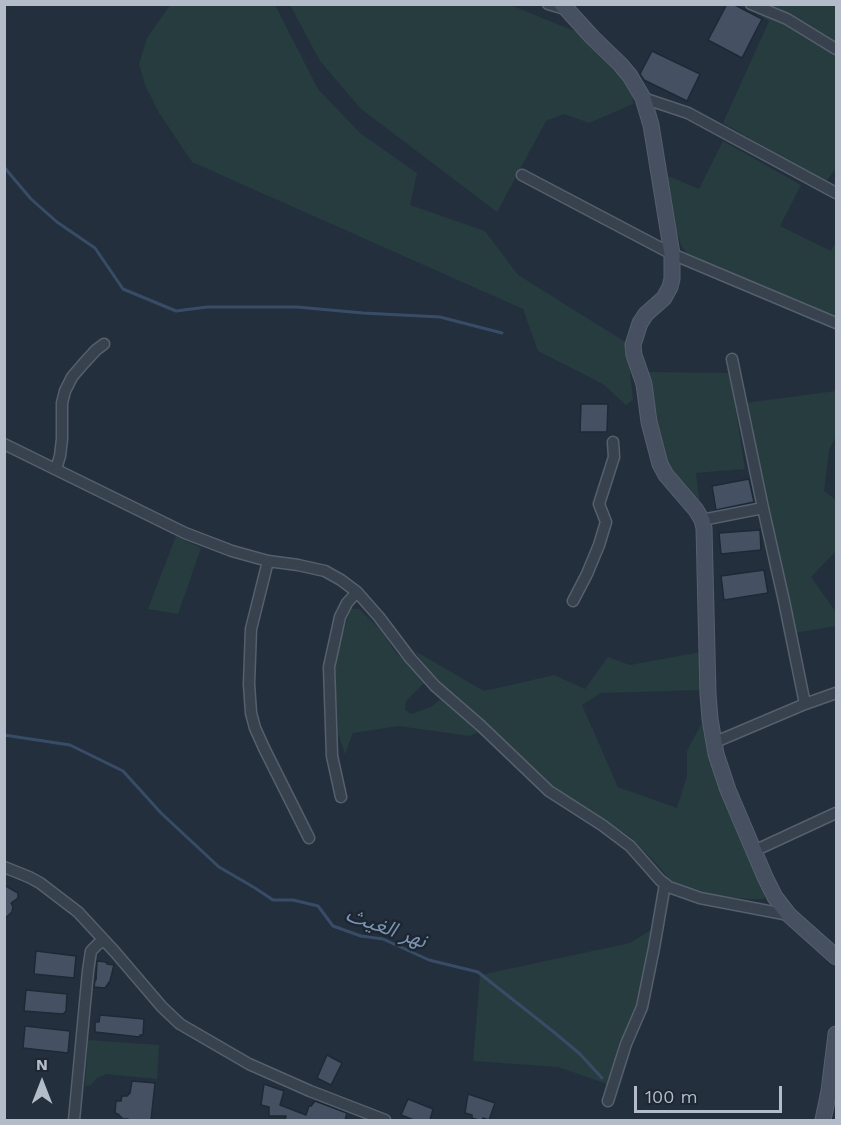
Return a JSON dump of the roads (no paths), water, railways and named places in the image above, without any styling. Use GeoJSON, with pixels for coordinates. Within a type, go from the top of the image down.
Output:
{"type":"FeatureCollection","features":[{"type":"Feature","properties":{"kind":"street"},"geometry":{"type":"LineString","coordinates":[[548,4],[563,7],[620,64],[643,98],[651,125],[672,254],[672,279],[664,298],[640,324],[633,345],[634,355],[644,384],[649,422],[660,464],[666,475],[702,520],[705,543],[708,694],[713,743],[724,781],[775,897],[789,915],[837,957]]}},
{"type":"Feature","properties":{"kind":"street"},"geometry":{"type":"LineString","coordinates":[[751,4],[787,19],[837,49]]}},
{"type":"Feature","properties":{"kind":"street"},"geometry":{"type":"LineString","coordinates":[[643,98],[688,113],[837,193]]}},
{"type":"Feature","properties":{"kind":"street"},"geometry":{"type":"LineString","coordinates":[[522,175],[672,254],[837,323]]}},
{"type":"Feature","properties":{"kind":"street"},"geometry":{"type":"LineString","coordinates":[[56,469],[62,439],[64,391],[72,377],[104,344]]}},
{"type":"Feature","properties":{"kind":"street"},"geometry":{"type":"LineString","coordinates":[[732,359],[805,704]]}},
{"type":"Feature","properties":{"kind":"street"},"geometry":{"type":"LineString","coordinates":[[573,601],[587,574],[606,522],[599,504],[614,458],[613,442]]}},
{"type":"Feature","properties":{"kind":"street"},"geometry":{"type":"LineString","coordinates":[[4,444],[185,533],[232,551],[268,561],[324,571],[341,580],[357,592],[435,686],[480,725],[549,791],[619,836],[669,887],[700,898],[789,915]]}},
{"type":"Feature","properties":{"kind":"street"},"geometry":{"type":"LineString","coordinates":[[702,520],[763,508]]}},
{"type":"Feature","properties":{"kind":"street"},"geometry":{"type":"LineString","coordinates":[[268,561],[250,629],[251,713],[264,748],[309,838]]}},
{"type":"Feature","properties":{"kind":"street"},"geometry":{"type":"LineString","coordinates":[[341,797],[332,756],[329,667],[340,617],[347,603],[357,592]]}},
{"type":"Feature","properties":{"kind":"street"},"geometry":{"type":"LineString","coordinates":[[713,743],[805,704],[835,697]]}},
{"type":"Feature","properties":{"kind":"street"},"geometry":{"type":"LineString","coordinates":[[754,851],[837,813]]}},
{"type":"Feature","properties":{"kind":"street"},"geometry":{"type":"LineString","coordinates":[[4,867],[29,877],[49,889],[78,912],[162,1007],[180,1024],[249,1064],[385,1120]]}},
{"type":"Feature","properties":{"kind":"street"},"geometry":{"type":"LineString","coordinates":[[608,1101],[626,1044],[642,1007],[665,884]]}},
{"type":"Feature","properties":{"kind":"street"},"geometry":{"type":"LineString","coordinates":[[74,1120],[88,971],[94,947],[104,941]]}},
{"type":"Feature","properties":{"kind":"street"},"geometry":{"type":"LineString","coordinates":[[823,1120],[833,1092],[837,1034]]}},
{"type":"Feature","properties":{"kind":"waterway"},"geometry":{"type":"LineString","coordinates":[[4,167],[31,199],[57,222],[95,248],[123,289],[176,311],[207,307],[297,307],[440,317],[502,333]]}},
{"type":"Feature","properties":{"kind":"waterway","name":"نهر الغيث"},"geometry":{"type":"LineString","coordinates":[[4,735],[70,745],[123,771],[161,813],[219,867],[273,900],[293,900],[318,906],[333,926],[361,936],[383,939],[429,960],[478,972],[580,1054],[602,1078]]}}]}
